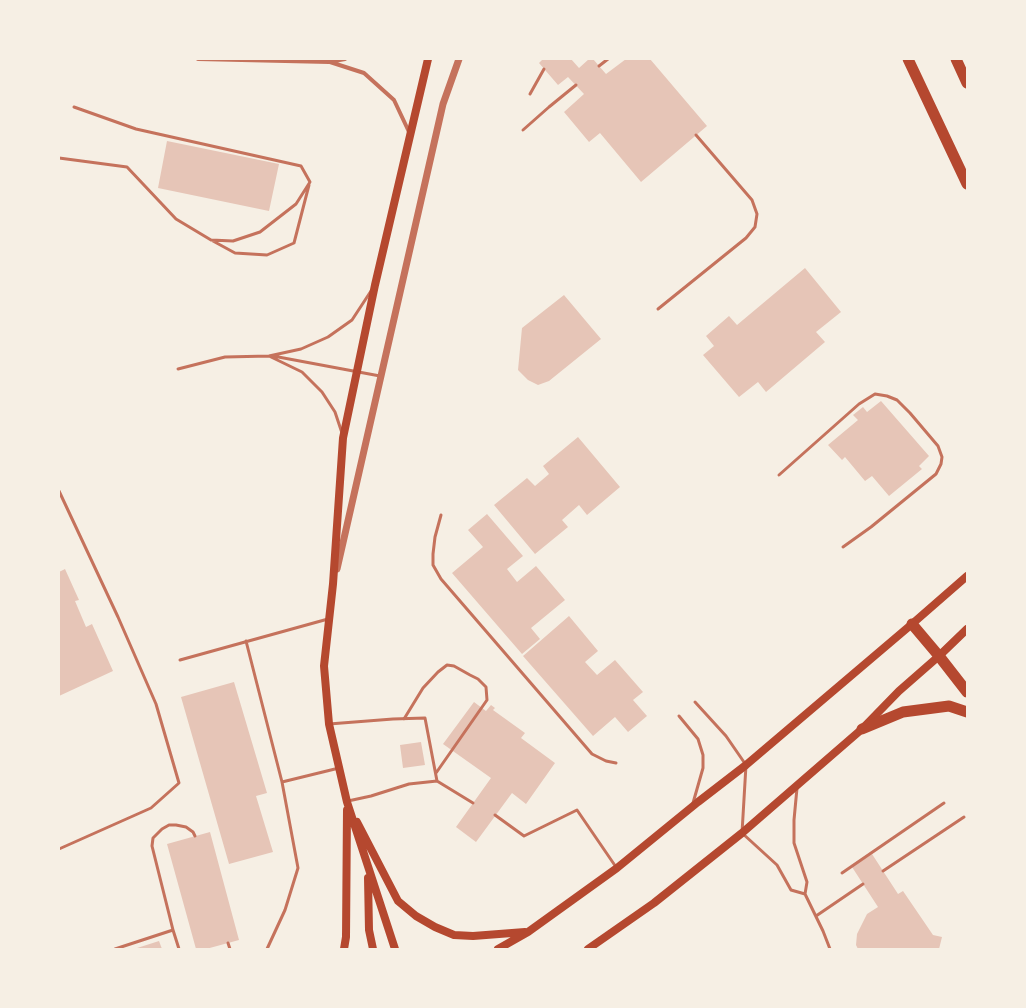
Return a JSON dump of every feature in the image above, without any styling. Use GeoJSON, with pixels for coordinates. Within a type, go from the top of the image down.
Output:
{"type":"FeatureCollection","features":[{"type":"Feature","properties":{"kind":"highway"},"geometry":{"type":"LineString","coordinates":[[908,59],[967,184]]}},
{"type":"Feature","properties":{"kind":"highway"},"geometry":{"type":"LineString","coordinates":[[956,59],[967,83]]}},
{"type":"Feature","properties":{"kind":"highway"},"geometry":{"type":"LineString","coordinates":[[912,624],[967,692]]}},
{"type":"Feature","properties":{"kind":"highway"},"geometry":{"type":"LineString","coordinates":[[862,729],[903,712],[949,706],[967,712]]}},
{"type":"Feature","properties":{"kind":"main road"},"geometry":{"type":"LineString","coordinates":[[395,949],[347,802],[329,724],[324,666],[333,584],[343,438],[375,284],[428,59]]}},
{"type":"Feature","properties":{"kind":"main road"},"geometry":{"type":"LineString","coordinates":[[498,949],[528,932],[617,868],[691,807],[746,765],[967,576]]}},
{"type":"Feature","properties":{"kind":"main road"},"geometry":{"type":"LineString","coordinates":[[588,949],[654,903],[742,833],[862,729],[899,691],[967,629]]}},
{"type":"Feature","properties":{"kind":"main road"},"geometry":{"type":"LineString","coordinates":[[347,802],[398,901],[416,916],[435,927],[454,935],[473,936],[528,932]]}},
{"type":"Feature","properties":{"kind":"main road"},"geometry":{"type":"LineString","coordinates":[[344,949],[346,937],[347,802]]}},
{"type":"Feature","properties":{"kind":"main road"},"geometry":{"type":"LineString","coordinates":[[368,869],[368,930],[373,949]]}},
{"type":"Feature","properties":{"kind":"street"},"geometry":{"type":"LineString","coordinates":[[198,59],[329,62],[345,59]]}},
{"type":"Feature","properties":{"kind":"street"},"geometry":{"type":"LineString","coordinates":[[333,584],[443,104],[459,59]]}},
{"type":"Feature","properties":{"kind":"street"},"geometry":{"type":"LineString","coordinates":[[329,62],[364,73],[394,100],[410,134]]}},
{"type":"Feature","properties":{"kind":"lane"},"geometry":{"type":"LineString","coordinates":[[599,66],[608,59]]}},
{"type":"Feature","properties":{"kind":"lane"},"geometry":{"type":"LineString","coordinates":[[530,94],[544,69]]}},
{"type":"Feature","properties":{"kind":"lane"},"geometry":{"type":"LineString","coordinates":[[522,130],[576,85]]}},
{"type":"Feature","properties":{"kind":"lane"},"geometry":{"type":"LineString","coordinates":[[59,158],[127,167],[176,219],[235,253],[266,254],[294,243],[310,182],[301,166],[136,129],[74,106]]}},
{"type":"Feature","properties":{"kind":"lane"},"geometry":{"type":"LineString","coordinates":[[658,309],[746,238],[755,227],[757,214],[752,200],[696,135]]}},
{"type":"Feature","properties":{"kind":"lane"},"geometry":{"type":"LineString","coordinates":[[211,240],[234,241],[260,232],[296,204],[310,182]]}},
{"type":"Feature","properties":{"kind":"lane"},"geometry":{"type":"LineString","coordinates":[[269,356],[301,349],[328,337],[352,320],[375,284]]}},
{"type":"Feature","properties":{"kind":"lane"},"geometry":{"type":"LineString","coordinates":[[178,369],[225,357],[269,356],[381,376]]}},
{"type":"Feature","properties":{"kind":"lane"},"geometry":{"type":"LineString","coordinates":[[269,356],[302,372],[322,392],[335,412],[343,438]]}},
{"type":"Feature","properties":{"kind":"lane"},"geometry":{"type":"LineString","coordinates":[[779,475],[859,404],[875,394],[887,396],[897,400],[910,413],[938,446],[942,457],[941,464],[936,474],[871,527],[843,547]]}},
{"type":"Feature","properties":{"kind":"lane"},"geometry":{"type":"LineString","coordinates":[[59,491],[118,617],[156,704],[179,783],[151,808],[59,848]]}},
{"type":"Feature","properties":{"kind":"lane"},"geometry":{"type":"LineString","coordinates":[[441,515],[435,536],[433,565],[442,579],[592,754],[606,761],[616,763]]}},
{"type":"Feature","properties":{"kind":"lane"},"geometry":{"type":"LineString","coordinates":[[180,660],[329,619]]}},
{"type":"Feature","properties":{"kind":"lane"},"geometry":{"type":"LineString","coordinates":[[246,641],[282,782],[298,868],[285,910],[267,949]]}},
{"type":"Feature","properties":{"kind":"lane"},"geometry":{"type":"LineString","coordinates":[[404,718],[423,688],[447,665],[454,666],[478,679],[486,687],[487,700],[436,773]]}},
{"type":"Feature","properties":{"kind":"lane"},"geometry":{"type":"LineString","coordinates":[[695,702],[726,736],[746,765],[742,833],[777,865],[791,890],[805,894]]}},
{"type":"Feature","properties":{"kind":"lane"},"geometry":{"type":"LineString","coordinates":[[679,716],[698,739],[703,755],[703,768],[691,807]]}},
{"type":"Feature","properties":{"kind":"lane"},"geometry":{"type":"LineString","coordinates":[[329,724],[404,718],[425,718],[437,781]]}},
{"type":"Feature","properties":{"kind":"lane"},"geometry":{"type":"LineString","coordinates":[[282,782],[339,768]]}},
{"type":"Feature","properties":{"kind":"lane"},"geometry":{"type":"LineString","coordinates":[[347,802],[409,784],[437,781],[473,803]]}},
{"type":"Feature","properties":{"kind":"lane"},"geometry":{"type":"LineString","coordinates":[[798,785],[794,820],[794,843],[807,882],[805,894],[830,949]]}},
{"type":"Feature","properties":{"kind":"lane"},"geometry":{"type":"LineString","coordinates":[[842,874],[944,803]]}},
{"type":"Feature","properties":{"kind":"lane"},"geometry":{"type":"LineString","coordinates":[[495,815],[524,836],[577,810],[617,868]]}},
{"type":"Feature","properties":{"kind":"lane"},"geometry":{"type":"LineString","coordinates":[[883,870],[964,817]]}},
{"type":"Feature","properties":{"kind":"lane"},"geometry":{"type":"LineString","coordinates":[[179,949],[152,846],[153,838],[162,829],[176,825],[186,827],[193,832],[195,836]]}},
{"type":"Feature","properties":{"kind":"lane"},"geometry":{"type":"LineString","coordinates":[[816,916],[863,884]]}},
{"type":"Feature","properties":{"kind":"lane"},"geometry":{"type":"LineString","coordinates":[[115,949],[173,930]]}},
{"type":"Feature","properties":{"kind":"lane"},"geometry":{"type":"LineString","coordinates":[[228,943],[230,949]]}},
{"type":"Feature","properties":{"kind":"building"},"geometry":{"type":"Polygon","coordinates":[[[543,59],[571,59],[579,68],[589,59],[593,59],[606,74],[626,59],[650,59],[707,126],[641,182],[600,133],[589,142],[564,112],[584,94],[568,77],[558,85],[539,63],[543,59]]]}},
{"type":"Feature","properties":{"kind":"building"},"geometry":{"type":"Polygon","coordinates":[[[167,141],[279,164],[269,211],[158,188],[167,141]]]}},
{"type":"Feature","properties":{"kind":"building"},"geometry":{"type":"Polygon","coordinates":[[[805,268],[841,312],[816,332],[825,342],[766,392],[758,382],[739,397],[703,355],[714,346],[706,336],[729,316],[737,325],[805,268]]]}},
{"type":"Feature","properties":{"kind":"building"},"geometry":{"type":"Polygon","coordinates":[[[564,295],[601,339],[549,381],[538,385],[528,380],[518,370],[522,328],[564,295]]]}},
{"type":"Feature","properties":{"kind":"building"},"geometry":{"type":"Polygon","coordinates":[[[881,401],[929,456],[919,466],[922,469],[889,496],[872,476],[865,481],[845,457],[842,460],[828,445],[858,420],[853,415],[863,407],[867,412],[881,401]]]}},
{"type":"Feature","properties":{"kind":"building"},"geometry":{"type":"Polygon","coordinates":[[[578,437],[620,487],[587,515],[579,505],[562,520],[568,527],[535,554],[494,505],[527,478],[535,486],[549,474],[543,466],[578,437]]]}},
{"type":"Feature","properties":{"kind":"building"},"geometry":{"type":"Polygon","coordinates":[[[487,514],[523,556],[507,569],[517,582],[536,566],[565,600],[531,628],[540,639],[522,654],[452,573],[483,547],[468,530],[487,514]]]}},
{"type":"Feature","properties":{"kind":"building"},"geometry":{"type":"Polygon","coordinates":[[[65,569],[79,600],[75,601],[86,627],[92,624],[113,671],[59,696],[59,572],[65,569]]]}},
{"type":"Feature","properties":{"kind":"building"},"geometry":{"type":"Polygon","coordinates":[[[569,616],[598,651],[585,662],[597,675],[615,660],[643,692],[633,700],[647,716],[628,732],[615,717],[593,736],[523,656],[569,616]]]}},
{"type":"Feature","properties":{"kind":"building"},"geometry":{"type":"Polygon","coordinates":[[[234,682],[267,793],[256,796],[273,852],[229,864],[181,697],[234,682]]]}},
{"type":"Feature","properties":{"kind":"building"},"geometry":{"type":"Polygon","coordinates":[[[474,702],[486,711],[491,705],[495,708],[493,710],[525,733],[521,738],[555,763],[526,804],[512,793],[476,842],[456,827],[491,778],[443,744],[474,702]]]}},
{"type":"Feature","properties":{"kind":"building"},"geometry":{"type":"Polygon","coordinates":[[[421,742],[425,765],[403,768],[400,745],[421,742]]]}},
{"type":"Feature","properties":{"kind":"building"},"geometry":{"type":"Polygon","coordinates":[[[210,832],[239,940],[206,949],[196,949],[167,844],[210,832]]]}},
{"type":"Feature","properties":{"kind":"building"},"geometry":{"type":"Polygon","coordinates":[[[872,854],[898,894],[903,891],[933,935],[942,937],[939,949],[858,949],[856,945],[857,934],[867,914],[878,907],[852,867],[872,854]]]}},
{"type":"Feature","properties":{"kind":"building"},"geometry":{"type":"Polygon","coordinates":[[[159,941],[162,949],[134,949],[159,941]]]}}]}
